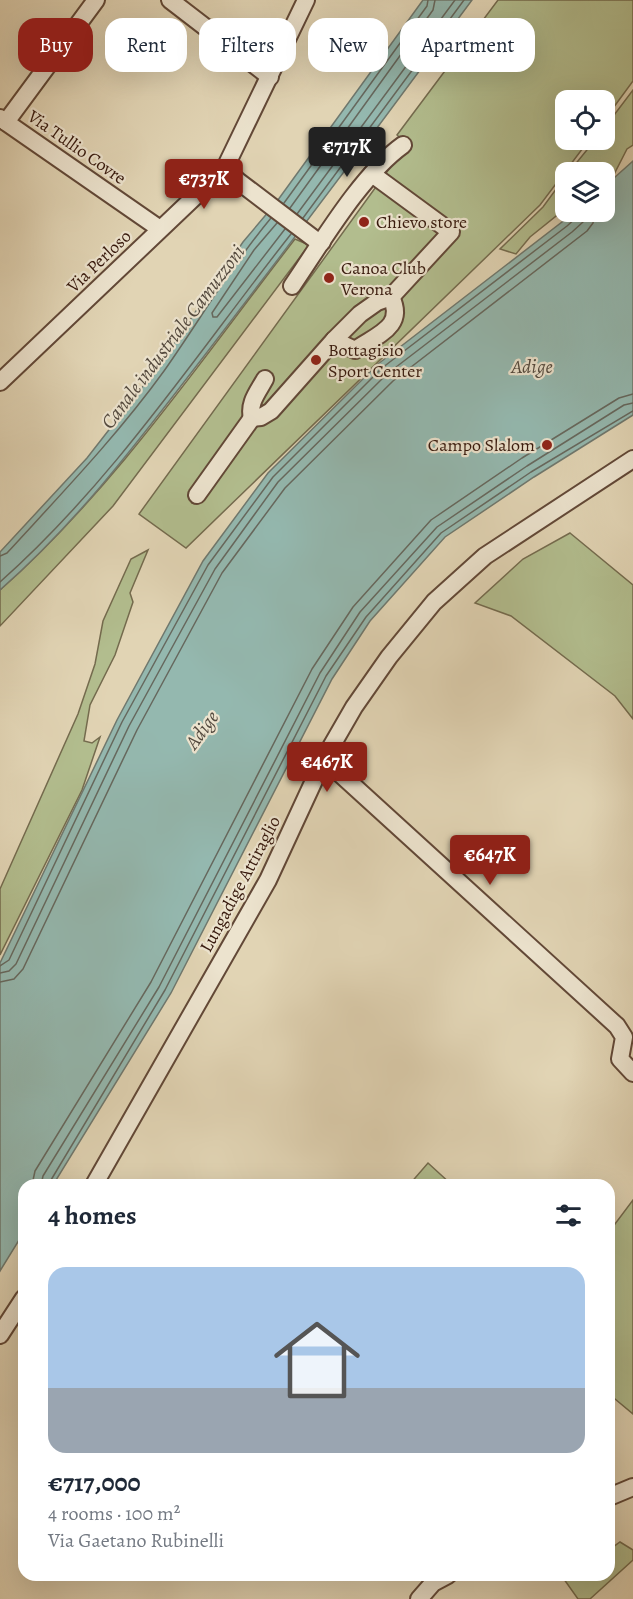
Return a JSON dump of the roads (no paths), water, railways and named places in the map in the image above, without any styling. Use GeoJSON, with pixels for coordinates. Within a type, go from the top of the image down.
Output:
{"type":"FeatureCollection","features":[{"type":"Feature","properties":{"kind":"street"},"geometry":{"type":"LineString","coordinates":[[3,120],[96,0]]}},
{"type":"Feature","properties":{"kind":"street"},"geometry":{"type":"LineString","coordinates":[[170,0],[270,77]]}},
{"type":"Feature","properties":{"kind":"street","name":"Via Perloso"},"geometry":{"type":"LineString","coordinates":[[0,382],[225,168],[306,0]]}},
{"type":"Feature","properties":{"kind":"street","name":"Via Tullio Covre"},"geometry":{"type":"LineString","coordinates":[[3,120],[160,229]]}},
{"type":"Feature","properties":{"kind":"street"},"geometry":{"type":"LineString","coordinates":[[292,286],[316,239],[388,156],[403,145]]}},
{"type":"Feature","properties":{"kind":"street"},"geometry":{"type":"LineString","coordinates":[[225,168],[267,204],[316,239]]}},
{"type":"Feature","properties":{"kind":"street"},"geometry":{"type":"LineString","coordinates":[[197,495],[252,418],[261,417],[271,411],[360,314],[377,302],[391,297],[451,232],[372,174]]}},
{"type":"Feature","properties":{"kind":"street"},"geometry":{"type":"LineString","coordinates":[[334,340],[355,350],[385,330],[395,321],[397,309],[391,297]]}},
{"type":"Feature","properties":{"kind":"street"},"geometry":{"type":"LineString","coordinates":[[252,418],[250,410],[253,399],[265,379]]}},
{"type":"Feature","properties":{"kind":"street","name":"Lungadige Attiraglio"},"geometry":{"type":"LineString","coordinates":[[97,1179],[268,880],[324,759],[389,657],[434,602],[485,556],[633,459]]}},
{"type":"Feature","properties":{"kind":"street"},"geometry":{"type":"LineString","coordinates":[[324,759],[617,1026],[624,1038],[620,1059],[633,1073]]}},
{"type":"Feature","properties":{"kind":"street"},"geometry":{"type":"LineString","coordinates":[[0,1335],[18,1307]]}},
{"type":"Feature","properties":{"kind":"street"},"geometry":{"type":"LineString","coordinates":[[615,1494],[633,1487]]}},
{"type":"Feature","properties":{"kind":"street"},"geometry":{"type":"LineString","coordinates":[[419,1599],[437,1581]]}},
{"type":"Feature","properties":{"kind":"water"},"geometry":{"type":"Polygon","coordinates":[[[423,0],[472,0],[459,18],[410,18],[423,0]]]}},
{"type":"Feature","properties":{"kind":"water"},"geometry":{"type":"Polygon","coordinates":[[[400,32],[400,72],[419,72],[275,264],[110,476],[57,535],[0,590],[0,552],[87,458],[158,367],[243,242],[275,204],[371,72],[388,72],[388,48],[400,32]]]}},
{"type":"Feature","properties":{"kind":"water","name":"Adige"},"geometry":{"type":"Polygon","coordinates":[[[633,161],[633,415],[534,477],[445,537],[370,621],[332,679],[171,993],[57,1179],[18,1179],[18,1242],[0,1271],[0,963],[117,720],[203,561],[268,473],[378,364],[562,222],[615,222],[615,177],[633,161]]]}},
{"type":"Feature","properties":{"kind":"place","name":"Chievo store"},"geometry":{"type":"Point","coordinates":[364,222]}},
{"type":"Feature","properties":{"kind":"place","name":"Canoa Club Verona"},"geometry":{"type":"Point","coordinates":[329,278]}},
{"type":"Feature","properties":{"kind":"place","name":"Bottagisio Sport Center"},"geometry":{"type":"Point","coordinates":[316,360]}},
{"type":"Feature","properties":{"kind":"place","name":"Campo Slalom"},"geometry":{"type":"Point","coordinates":[547,445]}},
{"type":"Feature","properties":{"kind":"water label","name":"Canale industriale Camuzzoni"},"geometry":{"type":"Point","coordinates":[173,337]}}]}
